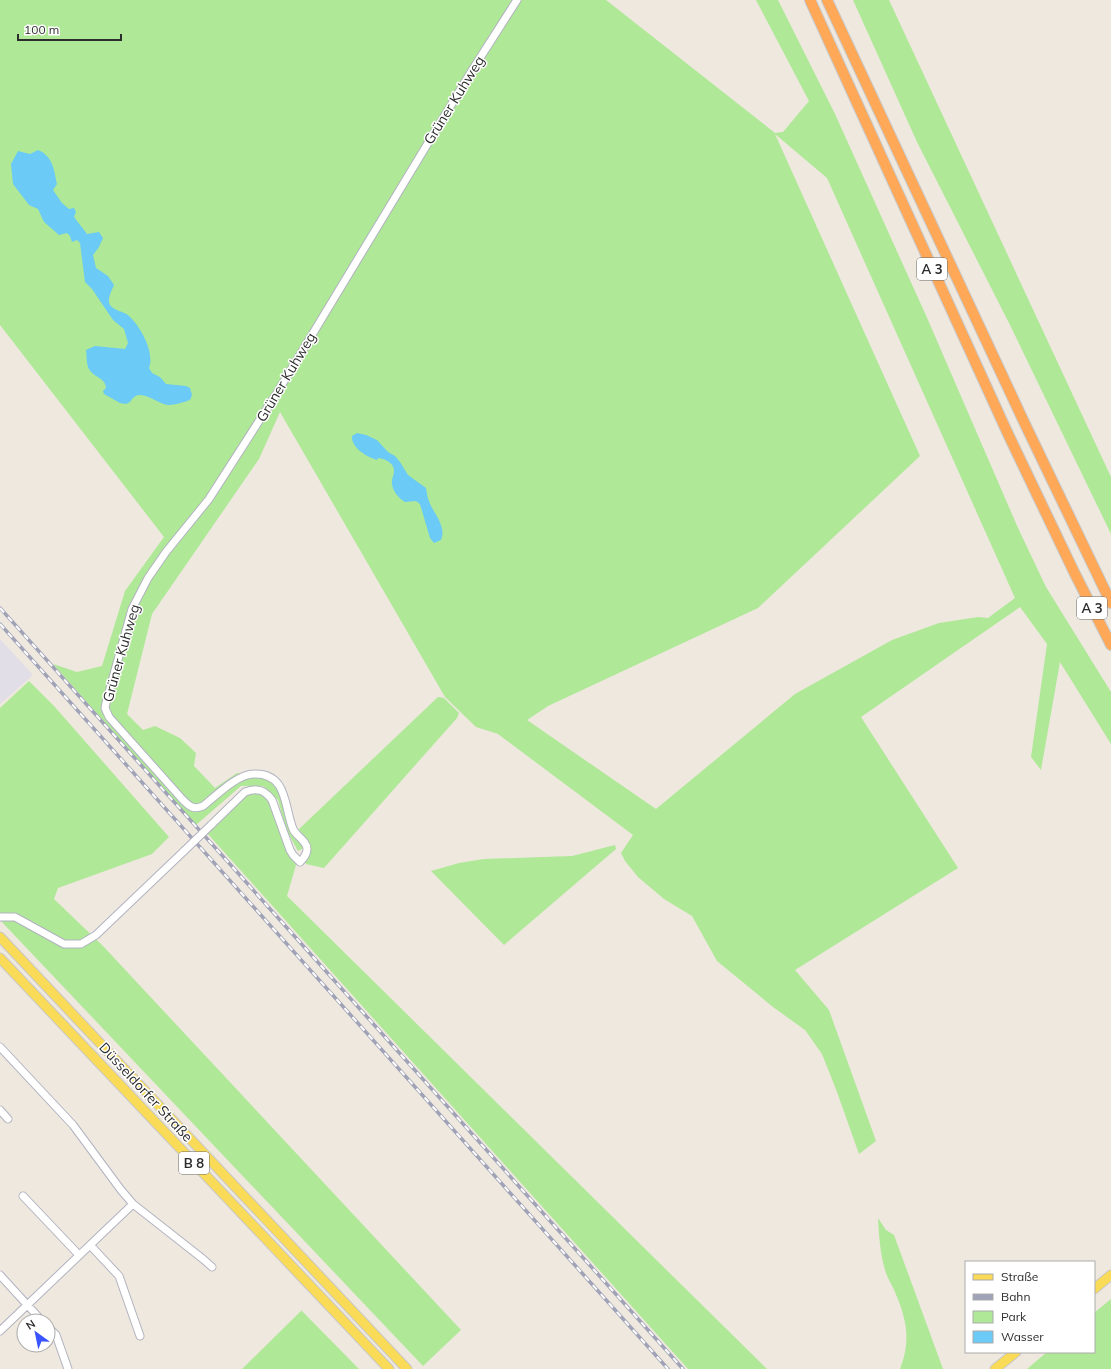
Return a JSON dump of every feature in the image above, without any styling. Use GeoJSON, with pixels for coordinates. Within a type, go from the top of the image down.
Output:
{"type":"FeatureCollection","features":[{"type":"Feature","properties":{"kind":"highway","name":"A 3"},"geometry":{"type":"LineString","coordinates":[[810,0],[1057,536],[1111,645]]}},
{"type":"Feature","properties":{"kind":"highway","name":"A 3"},"geometry":{"type":"LineString","coordinates":[[827,0],[1111,602]]}},
{"type":"Feature","properties":{"kind":"main road","name":"Düsseldorfer Straße"},"geometry":{"type":"LineString","coordinates":[[0,937],[407,1369]]}},
{"type":"Feature","properties":{"kind":"main road","name":"Düsseldorfer Straße"},"geometry":{"type":"LineString","coordinates":[[0,958],[389,1369]]}},
{"type":"Feature","properties":{"kind":"main road"},"geometry":{"type":"LineString","coordinates":[[1095,1288],[1111,1275]]}},
{"type":"Feature","properties":{"kind":"main road"},"geometry":{"type":"LineString","coordinates":[[995,1369],[1015,1353]]}},
{"type":"Feature","properties":{"kind":"street","name":"Grüner Kuhweg"},"geometry":{"type":"LineString","coordinates":[[0,916],[15,917],[64,944],[81,944],[96,935],[245,792],[252,789],[267,793],[272,800],[292,855],[300,862],[306,853],[307,848],[305,844],[294,829],[284,793],[274,780],[260,774],[244,776],[236,780],[203,806],[193,808],[183,800],[109,717],[105,708],[106,703],[132,609],[148,578],[209,499],[275,396],[467,79],[517,0]]}},
{"type":"Feature","properties":{"kind":"street"},"geometry":{"type":"LineString","coordinates":[[0,1047],[73,1125],[120,1190],[133,1204],[212,1267]]}},
{"type":"Feature","properties":{"kind":"street"},"geometry":{"type":"LineString","coordinates":[[0,1110],[8,1119]]}},
{"type":"Feature","properties":{"kind":"street"},"geometry":{"type":"LineString","coordinates":[[23,1196],[80,1255]]}},
{"type":"Feature","properties":{"kind":"street"},"geometry":{"type":"LineString","coordinates":[[0,1331],[133,1204]]}},
{"type":"Feature","properties":{"kind":"street"},"geometry":{"type":"LineString","coordinates":[[90,1245],[119,1276],[140,1336]]}},
{"type":"Feature","properties":{"kind":"street"},"geometry":{"type":"LineString","coordinates":[[0,1275],[34,1313]]}},
{"type":"Feature","properties":{"kind":"street"},"geometry":{"type":"LineString","coordinates":[[56,1335],[68,1369]]}},
{"type":"Feature","properties":{"kind":"shaded area"},"geometry":{"type":"Polygon","coordinates":[[[0,639],[33,675],[0,704],[0,639]]]}},
{"type":"Feature","properties":{"kind":"green space"},"geometry":{"type":"Polygon","coordinates":[[[0,0],[606,0],[775,133],[783,132],[809,101],[756,0],[778,0],[835,114],[928,320],[1018,528],[1046,587],[1111,692],[1111,744],[1060,662],[1041,770],[1031,757],[1047,644],[1020,607],[861,717],[958,868],[795,970],[829,1010],[876,1141],[859,1154],[822,1054],[805,1030],[773,1007],[717,961],[692,916],[664,899],[638,877],[625,861],[621,853],[633,835],[498,734],[476,727],[445,697],[280,412],[259,459],[152,614],[127,714],[143,730],[155,726],[180,738],[196,753],[194,766],[215,788],[237,773],[261,776],[271,782],[279,789],[296,838],[304,848],[298,851],[286,829],[278,800],[263,786],[241,786],[196,825],[53,664],[77,672],[102,666],[125,591],[164,537],[0,325],[0,0]],[[775,134],[920,456],[758,608],[548,706],[527,720],[656,809],[795,694],[892,640],[939,623],[978,617],[988,618],[1015,598],[827,178],[775,134]]]}},
{"type":"Feature","properties":{"kind":"green space"},"geometry":{"type":"Polygon","coordinates":[[[853,0],[889,0],[1111,477],[1111,534],[1010,325],[917,142],[853,0]]]}},
{"type":"Feature","properties":{"kind":"green space"},"geometry":{"type":"Polygon","coordinates":[[[29,681],[54,706],[169,837],[152,854],[58,888],[54,899],[103,946],[461,1330],[423,1366],[0,920],[0,708],[29,681]]]}},
{"type":"Feature","properties":{"kind":"green space"},"geometry":{"type":"Polygon","coordinates":[[[438,697],[444,698],[459,713],[457,718],[324,868],[306,864],[304,861],[310,847],[298,830],[438,697]]]}},
{"type":"Feature","properties":{"kind":"green space"},"geometry":{"type":"Polygon","coordinates":[[[254,791],[264,797],[269,803],[288,853],[296,865],[287,896],[767,1369],[688,1369],[207,833],[246,795],[254,791]]]}},
{"type":"Feature","properties":{"kind":"green space"},"geometry":{"type":"Polygon","coordinates":[[[615,845],[616,849],[504,945],[431,871],[459,863],[484,859],[572,856],[615,845]]]}},
{"type":"Feature","properties":{"kind":"green space"},"geometry":{"type":"Polygon","coordinates":[[[878,1218],[886,1230],[894,1235],[943,1369],[900,1369],[906,1349],[905,1321],[899,1302],[883,1264],[878,1218]]]}},
{"type":"Feature","properties":{"kind":"green space"},"geometry":{"type":"Polygon","coordinates":[[[1111,1299],[1111,1369],[1027,1369],[1046,1353],[1095,1353],[1095,1312],[1111,1299]]]}},
{"type":"Feature","properties":{"kind":"green space"},"geometry":{"type":"Polygon","coordinates":[[[301,1311],[359,1369],[242,1369],[301,1311]]]}},
{"type":"Feature","properties":{"kind":"water"},"geometry":{"type":"Polygon","coordinates":[[[38,150],[47,156],[52,164],[57,184],[53,190],[62,203],[69,209],[74,208],[76,212],[74,217],[87,234],[99,232],[103,238],[93,255],[96,268],[108,276],[114,285],[110,294],[109,303],[113,308],[129,316],[142,333],[146,340],[150,355],[149,368],[152,373],[160,377],[166,384],[186,386],[190,388],[192,395],[190,400],[169,405],[143,395],[138,395],[126,404],[120,403],[104,394],[103,391],[106,388],[104,382],[93,374],[88,367],[86,350],[95,346],[125,349],[128,343],[124,329],[113,320],[92,289],[85,282],[80,243],[77,240],[72,242],[67,233],[59,235],[44,222],[38,209],[29,205],[13,184],[11,164],[18,151],[30,154],[38,150]]]}},
{"type":"Feature","properties":{"kind":"water"},"geometry":{"type":"Polygon","coordinates":[[[357,433],[377,440],[388,452],[395,456],[408,475],[426,488],[428,499],[441,525],[441,540],[434,543],[430,538],[420,504],[416,501],[405,502],[395,492],[392,482],[394,473],[393,466],[384,459],[378,458],[377,460],[369,457],[357,448],[352,440],[352,436],[357,433]]]}},
{"type":"Feature","properties":{"kind":"railway"},"geometry":{"type":"LineString","coordinates":[[0,608],[683,1369]]}},
{"type":"Feature","properties":{"kind":"railway"},"geometry":{"type":"LineString","coordinates":[[0,624],[668,1369]]}}]}
